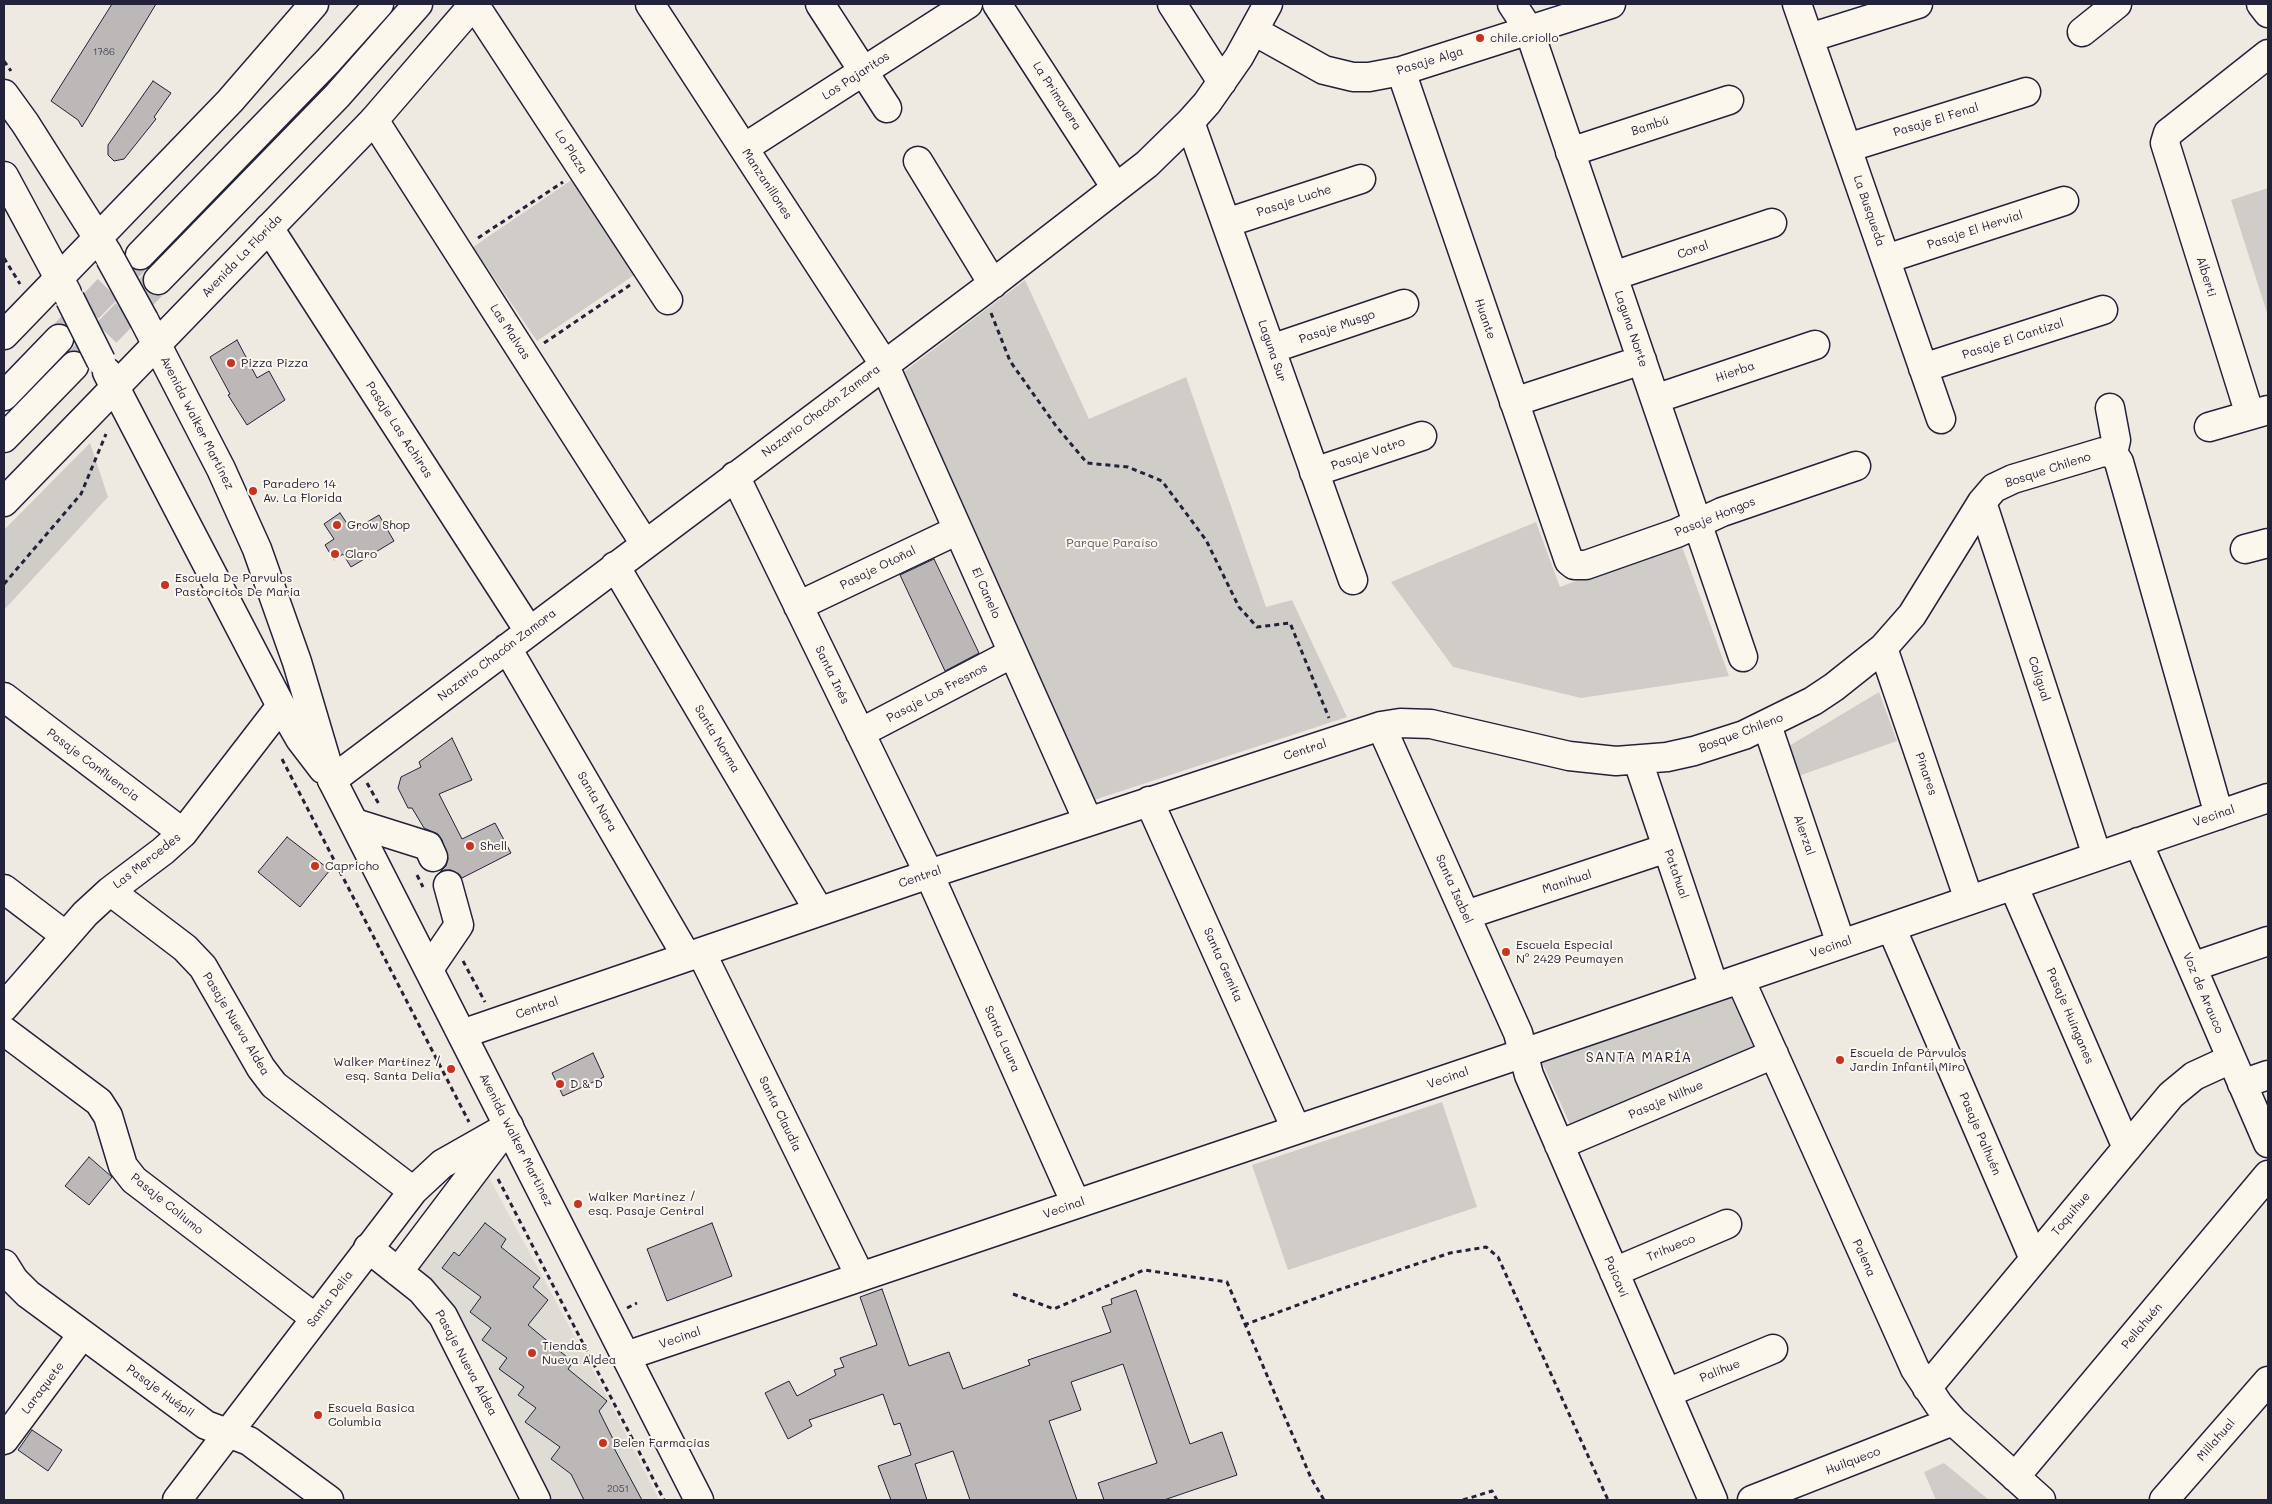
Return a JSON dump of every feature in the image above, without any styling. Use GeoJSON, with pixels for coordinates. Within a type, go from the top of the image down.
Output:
{"type":"FeatureCollection","features":[{"type":"Feature","properties":{"kind":"street"},"geometry":{"type":"LineString","coordinates":[[4,335],[64,289],[105,248],[314,4]]}},
{"type":"Feature","properties":{"kind":"street"},"geometry":{"type":"LineString","coordinates":[[140,256],[328,61],[379,4]]}},
{"type":"Feature","properties":{"kind":"street"},"geometry":{"type":"LineString","coordinates":[[158,280],[330,103],[418,4]]}},
{"type":"Feature","properties":{"kind":"street","name":"Avenida La Florida"},"geometry":{"type":"LineString","coordinates":[[4,502],[121,399],[157,344],[374,120],[474,4]]}},
{"type":"Feature","properties":{"kind":"street","name":"Lo Plaza"},"geometry":{"type":"LineString","coordinates":[[474,4],[668,300]]}},
{"type":"Feature","properties":{"kind":"street","name":"Manzanillones"},"geometry":{"type":"LineString","coordinates":[[650,4],[884,364]]}},
{"type":"Feature","properties":{"kind":"street"},"geometry":{"type":"LineString","coordinates":[[820,4],[887,108]]}},
{"type":"Feature","properties":{"kind":"street","name":"Los Pajaritos"},"geometry":{"type":"LineString","coordinates":[[744,148],[968,4]]}},
{"type":"Feature","properties":{"kind":"street","name":"La Primavera"},"geometry":{"type":"LineString","coordinates":[[997,4],[1116,188]]}},
{"type":"Feature","properties":{"kind":"street"},"geometry":{"type":"LineString","coordinates":[[1172,4],[1222,82]]}},
{"type":"Feature","properties":{"kind":"street","name":"Nazario Chacón Zamora"},"geometry":{"type":"LineString","coordinates":[[332,780],[884,364],[988,288],[1153,159],[1190,122],[1222,82],[1254,31],[1268,4]]}},
{"type":"Feature","properties":{"kind":"street","name":"Laguna Norte"},"geometry":{"type":"LineString","coordinates":[[1512,4],[1529,30],[1743,657]]}},
{"type":"Feature","properties":{"kind":"street","name":"Pasaje Alga"},"geometry":{"type":"LineString","coordinates":[[1254,31],[1312,64],[1337,74],[1369,77],[1400,71],[1610,4]]}},
{"type":"Feature","properties":{"kind":"street","name":"La Busqueda"},"geometry":{"type":"LineString","coordinates":[[1797,4],[1941,419]]}},
{"type":"Feature","properties":{"kind":"street"},"geometry":{"type":"LineString","coordinates":[[1809,38],[1918,4]]}},
{"type":"Feature","properties":{"kind":"street"},"geometry":{"type":"LineString","coordinates":[[2082,32],[2117,4]]}},
{"type":"Feature","properties":{"kind":"street"},"geometry":{"type":"LineString","coordinates":[[2261,4],[2268,13]]}},
{"type":"Feature","properties":{"kind":"street","name":"Alberti"},"geometry":{"type":"LineString","coordinates":[[2259,412],[2166,148],[2166,138],[2172,130],[2268,54]]}},
{"type":"Feature","properties":{"kind":"street","name":"Huante"},"geometry":{"type":"LineString","coordinates":[[1400,71],[1566,555],[1574,565]]}},
{"type":"Feature","properties":{"kind":"street","name":"Pasaje El Fenal"},"geometry":{"type":"LineString","coordinates":[[1847,148],[2026,92]]}},
{"type":"Feature","properties":{"kind":"street","name":"Avenida Walker Martínez"},"geometry":{"type":"LineString","coordinates":[[4,94],[25,123],[105,248],[222,468],[257,549],[297,662],[332,780]]}},
{"type":"Feature","properties":{"kind":"street","name":"Bambú"},"geometry":{"type":"LineString","coordinates":[[1570,152],[1729,100]]}},
{"type":"Feature","properties":{"kind":"street","name":"Las Malvas"},"geometry":{"type":"LineString","coordinates":[[374,120],[645,544]]}},
{"type":"Feature","properties":{"kind":"street","name":"Laguna Sur"},"geometry":{"type":"LineString","coordinates":[[1190,122],[1353,580]]}},
{"type":"Feature","properties":{"kind":"street"},"geometry":{"type":"LineString","coordinates":[[918,161],[988,288]]}},
{"type":"Feature","properties":{"kind":"street","name":"Avenida Walker Martínez"},"geometry":{"type":"LineString","coordinates":[[4,176],[281,706],[300,740],[332,780],[355,823],[699,1500]]}},
{"type":"Feature","properties":{"kind":"street","name":"Pasaje Luche"},"geometry":{"type":"LineString","coordinates":[[1226,223],[1361,179]]}},
{"type":"Feature","properties":{"kind":"street","name":"Pasaje El Hervial"},"geometry":{"type":"LineString","coordinates":[[1886,259],[2064,202]]}},
{"type":"Feature","properties":{"kind":"street","name":"Coral"},"geometry":{"type":"LineString","coordinates":[[1613,276],[1772,223]]}},
{"type":"Feature","properties":{"kind":"street","name":"Pasaje Las Achiras"},"geometry":{"type":"LineString","coordinates":[[269,228],[529,631]]}},
{"type":"Feature","properties":{"kind":"street","name":"Pasaje Musgo"},"geometry":{"type":"LineString","coordinates":[[1271,349],[1404,304]]}},
{"type":"Feature","properties":{"kind":"street","name":"Pasaje El Cantizal"},"geometry":{"type":"LineString","coordinates":[[1923,368],[2103,310]]}},
{"type":"Feature","properties":{"kind":"street"},"geometry":{"type":"LineString","coordinates":[[4,396],[59,339]]}},
{"type":"Feature","properties":{"kind":"street","name":"Hierba"},"geometry":{"type":"LineString","coordinates":[[1655,399],[1815,345]]}},
{"type":"Feature","properties":{"kind":"street"},"geometry":{"type":"LineString","coordinates":[[1514,402],[1642,360]]}},
{"type":"Feature","properties":{"kind":"street","name":"El Canelo"},"geometry":{"type":"LineString","coordinates":[[884,364],[1088,821]]}},
{"type":"Feature","properties":{"kind":"street"},"geometry":{"type":"LineString","coordinates":[[4,438],[74,366]]}},
{"type":"Feature","properties":{"kind":"street"},"geometry":{"type":"LineString","coordinates":[[2110,408],[2116,440],[2113,453],[2119,462],[2219,815]]}},
{"type":"Feature","properties":{"kind":"street"},"geometry":{"type":"LineString","coordinates":[[2209,427],[2259,412]]}},
{"type":"Feature","properties":{"kind":"street","name":"Pasaje Vatro"},"geometry":{"type":"LineString","coordinates":[[1314,472],[1422,436]]}},
{"type":"Feature","properties":{"kind":"street","name":"Bosque Chileno"},"geometry":{"type":"LineString","coordinates":[[1381,726],[1425,724],[1592,760],[1638,760],[1694,752],[1767,726],[1813,701],[1834,687],[1883,648],[1912,615],[1982,502],[1994,488],[2013,479],[2103,452],[2113,453]]}},
{"type":"Feature","properties":{"kind":"street","name":"Pasaje Hongos"},"geometry":{"type":"LineString","coordinates":[[1574,565],[1586,565],[1677,533],[1722,512],[1856,466]]}},
{"type":"Feature","properties":{"kind":"street","name":"Santa Inés"},"geometry":{"type":"LineString","coordinates":[[735,476],[929,874]]}},
{"type":"Feature","properties":{"kind":"street","name":"Coligual"},"geometry":{"type":"LineString","coordinates":[[1982,502],[2097,856]]}},
{"type":"Feature","properties":{"kind":"street","name":"Pasaje Otoñal"},"geometry":{"type":"LineString","coordinates":[[798,606],[958,530]]}},
{"type":"Feature","properties":{"kind":"street","name":"Santa Norma"},"geometry":{"type":"LineString","coordinates":[[615,566],[819,911]]}},
{"type":"Feature","properties":{"kind":"street","name":"Santa Nora"},"geometry":{"type":"LineString","coordinates":[[507,648],[694,954]]}},
{"type":"Feature","properties":{"kind":"street","name":"Pinares"},"geometry":{"type":"LineString","coordinates":[[1883,648],[1969,900]]}},
{"type":"Feature","properties":{"kind":"street","name":"Pasaje Los Fresnos"},"geometry":{"type":"LineString","coordinates":[[860,733],[1013,653]]}},
{"type":"Feature","properties":{"kind":"street","name":"Pasaje Confluencia"},"geometry":{"type":"LineString","coordinates":[[4,698],[183,833]]}},
{"type":"Feature","properties":{"kind":"street","name":"Las Mercedes"},"geometry":{"type":"LineString","coordinates":[[4,1007],[85,914],[110,891],[163,851],[183,833],[281,706]]}},
{"type":"Feature","properties":{"kind":"street","name":"Central"},"geometry":{"type":"LineString","coordinates":[[462,1034],[929,874],[1381,726]]}},
{"type":"Feature","properties":{"kind":"street","name":"Santa Isabel"},"geometry":{"type":"LineString","coordinates":[[1381,726],[1518,1033],[1523,1053]]}},
{"type":"Feature","properties":{"kind":"street","name":"Alerzal"},"geometry":{"type":"LineString","coordinates":[[1767,726],[1841,944]]}},
{"type":"Feature","properties":{"kind":"street","name":"Patahual"},"geometry":{"type":"LineString","coordinates":[[1638,760],[1714,987]]}},
{"type":"Feature","properties":{"kind":"street","name":"Vecinal"},"geometry":{"type":"LineString","coordinates":[[626,1356],[1523,1053],[2268,798]]}},
{"type":"Feature","properties":{"kind":"street","name":"Santa Gemita"},"geometry":{"type":"LineString","coordinates":[[1149,801],[1296,1129]]}},
{"type":"Feature","properties":{"kind":"street"},"geometry":{"type":"LineString","coordinates":[[355,823],[428,846],[424,864]]}},
{"type":"Feature","properties":{"kind":"street","name":"Voz de Arauco"},"geometry":{"type":"LineString","coordinates":[[2138,842],[2268,1143]]}},
{"type":"Feature","properties":{"kind":"street","name":"Manihual"},"geometry":{"type":"LineString","coordinates":[[1466,915],[1667,848]]}},
{"type":"Feature","properties":{"kind":"street","name":"Santa Laura"},"geometry":{"type":"LineString","coordinates":[[929,874],[1076,1204]]}},
{"type":"Feature","properties":{"kind":"street","name":"Pasaje Huinganes"},"geometry":{"type":"LineString","coordinates":[[2013,885],[2127,1148]]}},
{"type":"Feature","properties":{"kind":"street"},"geometry":{"type":"LineString","coordinates":[[4,889],[66,936]]}},
{"type":"Feature","properties":{"kind":"street"},"geometry":{"type":"LineString","coordinates":[[429,968],[459,925],[438,890]]}},
{"type":"Feature","properties":{"kind":"street","name":"Pasaje Nueva Aldea"},"geometry":{"type":"LineString","coordinates":[[110,891],[185,948],[203,967],[261,1068],[278,1089],[413,1191]]}},
{"type":"Feature","properties":{"kind":"street","name":"Pasaje Palhuén"},"geometry":{"type":"LineString","coordinates":[[1890,927],[2034,1259]]}},
{"type":"Feature","properties":{"kind":"street"},"geometry":{"type":"LineString","coordinates":[[2192,967],[2268,941]]}},
{"type":"Feature","properties":{"kind":"street","name":"Santa Claudia"},"geometry":{"type":"LineString","coordinates":[[694,954],[860,1276]]}},
{"type":"Feature","properties":{"kind":"street","name":"Palena"},"geometry":{"type":"LineString","coordinates":[[1740,978],[1905,1350],[1926,1388],[1953,1421],[2041,1500]]}},
{"type":"Feature","properties":{"kind":"street","name":"Pasaje Coliumo"},"geometry":{"type":"LineString","coordinates":[[4,1030],[99,1102],[108,1116],[123,1166],[134,1180],[315,1318]]}},
{"type":"Feature","properties":{"kind":"street","name":"Paicaví"},"geometry":{"type":"LineString","coordinates":[[1523,1053],[1529,1075],[1713,1500]]}},
{"type":"Feature","properties":{"kind":"street","name":"Pasaje Nilhue"},"geometry":{"type":"LineString","coordinates":[[1559,1145],[1774,1054]]}},
{"type":"Feature","properties":{"kind":"street","name":"Toquihue"},"geometry":{"type":"LineString","coordinates":[[1926,1388],[2171,1095],[2184,1083],[2232,1059]]}},
{"type":"Feature","properties":{"kind":"street"},"geometry":{"type":"LineString","coordinates":[[2242,1084],[2268,1075]]}},
{"type":"Feature","properties":{"kind":"street"},"geometry":{"type":"LineString","coordinates":[[398,1272],[509,1126]]}},
{"type":"Feature","properties":{"kind":"street","name":"Santa Delia"},"geometry":{"type":"LineString","coordinates":[[177,1500],[413,1191],[449,1160],[509,1126]]}},
{"type":"Feature","properties":{"kind":"street","name":"Pellahuén"},"geometry":{"type":"LineString","coordinates":[[2015,1478],[2268,1175]]}},
{"type":"Feature","properties":{"kind":"street","name":"Trihueco"},"geometry":{"type":"LineString","coordinates":[[1614,1272],[1727,1224]]}},
{"type":"Feature","properties":{"kind":"street","name":"Pasaje Nueva Aldea"},"geometry":{"type":"LineString","coordinates":[[368,1248],[429,1298],[443,1316],[536,1500]]}},
{"type":"Feature","properties":{"kind":"street","name":"Pasaje Huépil"},"geometry":{"type":"LineString","coordinates":[[4,1264],[14,1280],[24,1290],[82,1335],[206,1425],[249,1441],[328,1500]]}},
{"type":"Feature","properties":{"kind":"street","name":"Laraquete"},"geometry":{"type":"LineString","coordinates":[[4,1440],[82,1335]]}},
{"type":"Feature","properties":{"kind":"street","name":"Palihue"},"geometry":{"type":"LineString","coordinates":[[1666,1393],[1773,1349]]}},
{"type":"Feature","properties":{"kind":"street","name":"Millahual"},"geometry":{"type":"LineString","coordinates":[[2164,1500],[2268,1380]]}},
{"type":"Feature","properties":{"kind":"street","name":"Huilqueco"},"geometry":{"type":"LineString","coordinates":[[1752,1500],[1953,1421]]}},
{"type":"Feature","properties":{"kind":"path"},"geometry":{"type":"LineString","coordinates":[[459,251],[582,169]]}},
{"type":"Feature","properties":{"kind":"path"},"geometry":{"type":"LineString","coordinates":[[525,355],[649,272]]}},
{"type":"Feature","properties":{"kind":"path"},"geometry":{"type":"LineString","coordinates":[[988,288],[1010,361],[1056,426],[1087,463],[1128,467],[1162,481],[1206,540],[1239,607],[1257,627],[1290,623],[1339,739]]}},
{"type":"Feature","properties":{"kind":"path"},"geometry":{"type":"LineString","coordinates":[[4,584],[81,494],[121,399]]}},
{"type":"Feature","properties":{"kind":"path"},"geometry":{"type":"LineString","coordinates":[[356,762],[396,836]]}},
{"type":"Feature","properties":{"kind":"path"},"geometry":{"type":"LineString","coordinates":[[424,864],[438,890]]}},
{"type":"Feature","properties":{"kind":"path"},"geometry":{"type":"LineString","coordinates":[[450,937],[495,1022]]}},
{"type":"Feature","properties":{"kind":"path"},"geometry":{"type":"LineString","coordinates":[[486,1156],[664,1500]]}},
{"type":"Feature","properties":{"kind":"path"},"geometry":{"type":"LineString","coordinates":[[1244,1325],[1338,1290],[1450,1253],[1486,1247],[1498,1257],[1608,1500]]}},
{"type":"Feature","properties":{"kind":"path"},"geometry":{"type":"LineString","coordinates":[[1013,1294],[1054,1309],[1144,1270],[1227,1282],[1311,1478],[1324,1500]]}},
{"type":"Feature","properties":{"kind":"path"},"geometry":{"type":"LineString","coordinates":[[1463,1500],[1492,1491],[1497,1500]]}},
{"type":"Feature","properties":{"kind":"shaded area"},"geometry":{"type":"Polygon","coordinates":[[[486,1172],[611,1404],[659,1500],[551,1500],[447,1297],[416,1271],[486,1172]]]}},
{"type":"Feature","properties":{"kind":"green space"},"geometry":{"type":"Polygon","coordinates":[[[576,177],[640,271],[537,341],[473,247],[576,177]]]}},
{"type":"Feature","properties":{"kind":"green space"},"geometry":{"type":"Polygon","coordinates":[[[2268,188],[2268,316],[2231,200],[2268,188]]]}},
{"type":"Feature","properties":{"kind":"green space","name":"Parque Paraíso"},"geometry":{"type":"Polygon","coordinates":[[[1025,280],[1089,419],[1186,377],[1266,607],[1292,600],[1347,717],[1091,801],[901,374],[1025,280]]]}},
{"type":"Feature","properties":{"kind":"green space"},"geometry":{"type":"Polygon","coordinates":[[[90,443],[108,497],[4,610],[4,530],[90,443]]]}},
{"type":"Feature","properties":{"kind":"green space"},"geometry":{"type":"Polygon","coordinates":[[[1536,522],[1560,587],[1680,541],[1729,676],[1581,698],[1453,667],[1391,582],[1536,522]]]}},
{"type":"Feature","properties":{"kind":"green space"},"geometry":{"type":"Polygon","coordinates":[[[1879,692],[1897,741],[1793,778],[1784,749],[1879,692]]]}},
{"type":"Feature","properties":{"kind":"green space"},"geometry":{"type":"Polygon","coordinates":[[[1729,993],[1757,1054],[1574,1133],[1540,1058],[1729,993]]]}},
{"type":"Feature","properties":{"kind":"green space"},"geometry":{"type":"Polygon","coordinates":[[[1442,1102],[1477,1207],[1288,1270],[1252,1165],[1442,1102]]]}},
{"type":"Feature","properties":{"kind":"green space"},"geometry":{"type":"Polygon","coordinates":[[[1944,1463],[1989,1500],[1936,1500],[1924,1472],[1944,1463]]]}},
{"type":"Feature","properties":{"kind":"building"},"geometry":{"type":"Polygon","coordinates":[[[112,4],[156,4],[82,127],[78,120],[51,101],[112,4]]]}},
{"type":"Feature","properties":{"kind":"building"},"geometry":{"type":"Polygon","coordinates":[[[153,81],[171,93],[154,117],[156,119],[124,159],[114,161],[108,155],[108,145],[153,81]]]}},
{"type":"Feature","properties":{"kind":"building"},"geometry":{"type":"Polygon","coordinates":[[[237,340],[257,378],[269,371],[285,400],[247,425],[228,395],[230,394],[210,357],[237,340]]]}},
{"type":"Feature","properties":{"kind":"building"},"geometry":{"type":"Polygon","coordinates":[[[340,513],[350,528],[356,524],[359,527],[379,515],[394,541],[351,567],[343,554],[334,560],[325,545],[334,539],[324,524],[340,513]]]}},
{"type":"Feature","properties":{"kind":"building"},"geometry":{"type":"Polygon","coordinates":[[[934,559],[979,653],[945,671],[900,575],[934,559]]]}},
{"type":"Feature","properties":{"kind":"building"},"geometry":{"type":"Polygon","coordinates":[[[452,738],[472,780],[439,794],[462,839],[495,823],[511,853],[462,878],[451,870],[444,870],[439,873],[446,866],[448,859],[442,840],[438,834],[424,828],[412,808],[408,808],[398,788],[401,777],[421,767],[419,762],[452,738]]]}},
{"type":"Feature","properties":{"kind":"building"},"geometry":{"type":"Polygon","coordinates":[[[287,837],[330,870],[300,907],[258,872],[287,837]]]}},
{"type":"Feature","properties":{"kind":"building"},"geometry":{"type":"Polygon","coordinates":[[[593,1053],[604,1077],[563,1096],[552,1073],[593,1053]]]}},
{"type":"Feature","properties":{"kind":"building"},"geometry":{"type":"Polygon","coordinates":[[[89,1157],[112,1177],[89,1205],[65,1186],[89,1157]]]}},
{"type":"Feature","properties":{"kind":"building","name":"Tiendas Nueva Aldea"},"geometry":{"type":"Polygon","coordinates":[[[485,1223],[506,1239],[501,1247],[540,1278],[533,1287],[548,1300],[528,1325],[573,1362],[568,1369],[607,1401],[599,1411],[616,1445],[614,1448],[642,1500],[584,1500],[571,1474],[551,1459],[560,1447],[525,1422],[536,1408],[518,1395],[524,1387],[499,1369],[507,1358],[482,1340],[491,1328],[470,1312],[481,1297],[442,1268],[454,1252],[459,1256],[485,1223]]]}},
{"type":"Feature","properties":{"kind":"building"},"geometry":{"type":"Polygon","coordinates":[[[712,1223],[732,1276],[667,1301],[647,1249],[712,1223]]]}},
{"type":"Feature","properties":{"kind":"building"},"geometry":{"type":"Polygon","coordinates":[[[882,1289],[909,1366],[949,1352],[963,1389],[1030,1365],[1028,1360],[1111,1332],[1102,1307],[1112,1304],[1111,1299],[1136,1290],[1190,1444],[1222,1432],[1237,1475],[1164,1500],[1104,1500],[1098,1483],[1157,1463],[1123,1364],[1071,1382],[1081,1410],[1049,1421],[1077,1500],[970,1500],[953,1451],[915,1464],[927,1500],[891,1500],[878,1466],[911,1455],[900,1423],[894,1425],[883,1394],[809,1420],[812,1426],[788,1439],[765,1393],[789,1381],[797,1396],[836,1375],[834,1370],[844,1367],[840,1358],[877,1345],[860,1297],[882,1289]]]}},
{"type":"Feature","properties":{"kind":"building"},"geometry":{"type":"Polygon","coordinates":[[[32,1430],[62,1450],[48,1471],[18,1450],[32,1430]]]}},
{"type":"Feature","properties":{"kind":"tunnel"},"geometry":{"type":"LineString","coordinates":[[59,339],[136,260]]}},
{"type":"Feature","properties":{"kind":"tunnel"},"geometry":{"type":"LineString","coordinates":[[77,363],[158,280]]}},
{"type":"Feature","properties":{"kind":"place","name":"chile.criollo"},"geometry":{"type":"Point","coordinates":[1480,38]}},
{"type":"Feature","properties":{"kind":"place","name":"Pizza Pizza"},"geometry":{"type":"Point","coordinates":[231,363]}},
{"type":"Feature","properties":{"kind":"place","name":"Paradero 14 Av. La Florida"},"geometry":{"type":"Point","coordinates":[253,491]}},
{"type":"Feature","properties":{"kind":"place","name":"Grow Shop"},"geometry":{"type":"Point","coordinates":[337,525]}},
{"type":"Feature","properties":{"kind":"place","name":"Claro"},"geometry":{"type":"Point","coordinates":[335,554]}},
{"type":"Feature","properties":{"kind":"place","name":"Escuela De Parvulos Pastorcitos De Maria"},"geometry":{"type":"Point","coordinates":[165,585]}},
{"type":"Feature","properties":{"kind":"place","name":"Shell"},"geometry":{"type":"Point","coordinates":[470,846]}},
{"type":"Feature","properties":{"kind":"place","name":"Capricho"},"geometry":{"type":"Point","coordinates":[315,866]}},
{"type":"Feature","properties":{"kind":"place","name":"Escuela Especial N° 2429 Peumayen"},"geometry":{"type":"Point","coordinates":[1506,952]}},
{"type":"Feature","properties":{"kind":"place","name":"Escuela de Párvulos Jardín Infantil Miro"},"geometry":{"type":"Point","coordinates":[1840,1060]}},
{"type":"Feature","properties":{"kind":"place","name":"Walker Martínez / esq. Santa Delia"},"geometry":{"type":"Point","coordinates":[451,1069]}},
{"type":"Feature","properties":{"kind":"place","name":"D & D"},"geometry":{"type":"Point","coordinates":[560,1084]}},
{"type":"Feature","properties":{"kind":"place","name":"Walker Martínez / esq. Pasaje Central"},"geometry":{"type":"Point","coordinates":[578,1204]}},
{"type":"Feature","properties":{"kind":"place","name":"Tiendas Nueva Aldea"},"geometry":{"type":"Point","coordinates":[532,1353]}},
{"type":"Feature","properties":{"kind":"place","name":"Escuela Basica Columbia"},"geometry":{"type":"Point","coordinates":[318,1415]}},
{"type":"Feature","properties":{"kind":"place","name":"Belen Farmacias"},"geometry":{"type":"Point","coordinates":[603,1443]}},
{"type":"Feature","properties":{"kind":"district","name":"SANTA MARÍA"},"geometry":{"type":"Point","coordinates":[1639,1058]}}]}
